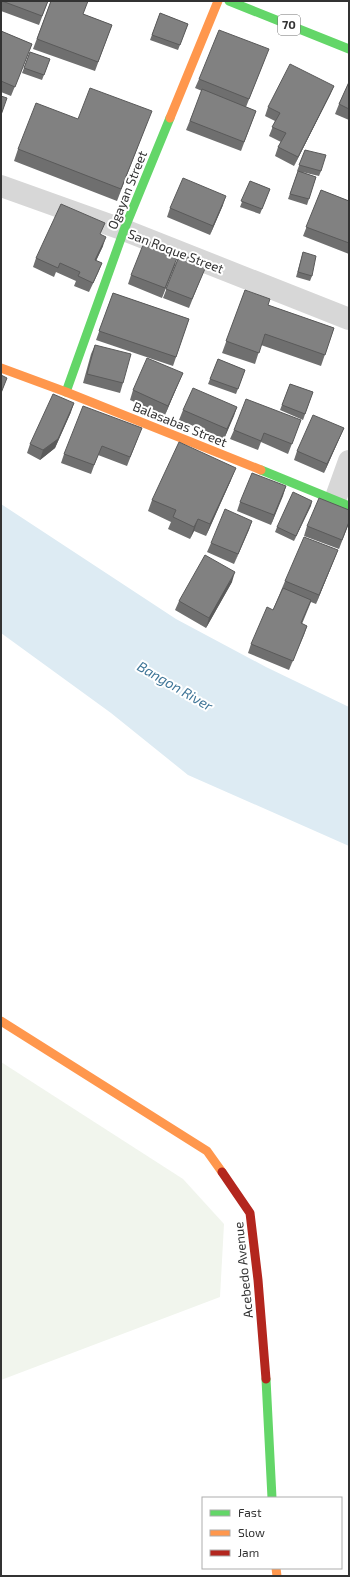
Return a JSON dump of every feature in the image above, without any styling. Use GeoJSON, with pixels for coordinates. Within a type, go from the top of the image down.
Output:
{"type":"FeatureCollection","features":[{"type":"Feature","properties":{"kind":"main road","name":"Ogayan Street"},"geometry":{"type":"LineString","coordinates":[[66,392],[124,230],[218,1]]}},
{"type":"Feature","properties":{"kind":"main road","name":"70"},"geometry":{"type":"LineString","coordinates":[[229,1],[349,49]]}},
{"type":"Feature","properties":{"kind":"main road","name":"Balasabas Street"},"geometry":{"type":"LineString","coordinates":[[1,368],[66,392],[342,503]]}},
{"type":"Feature","properties":{"kind":"main road","name":"Acebedo Avenue"},"geometry":{"type":"LineString","coordinates":[[1,1021],[207,1152],[250,1213],[258,1280],[265,1368],[272,1497]]}},
{"type":"Feature","properties":{"kind":"street","name":"San Roque Street"},"geometry":{"type":"LineString","coordinates":[[1,186],[124,230],[349,319]]}},
{"type":"Feature","properties":{"kind":"street"},"geometry":{"type":"LineString","coordinates":[[342,503],[349,461]]}},
{"type":"Feature","properties":{"kind":"shaded area"},"geometry":{"type":"Polygon","coordinates":[[[1,1062],[183,1179],[224,1224],[220,1297],[1,1380],[1,1062]]]}},
{"type":"Feature","properties":{"kind":"water","name":"Bangon River"},"geometry":{"type":"Polygon","coordinates":[[[1,504],[176,619],[266,667],[349,707],[349,846],[188,775],[111,713],[1,633],[1,504]]]}},
{"type":"Feature","properties":{"kind":"building"},"geometry":{"type":"Polygon","coordinates":[[[2,1],[48,1],[42,16],[2,1]]]}},
{"type":"Feature","properties":{"kind":"building"},"geometry":{"type":"Polygon","coordinates":[[[51,1],[88,1],[83,14],[112,25],[98,62],[37,39],[51,1]]]}},
{"type":"Feature","properties":{"kind":"building"},"geometry":{"type":"Polygon","coordinates":[[[160,13],[188,24],[180,45],[152,35],[160,13]]]}},
{"type":"Feature","properties":{"kind":"building"},"geometry":{"type":"Polygon","coordinates":[[[219,30],[269,49],[249,99],[199,79],[219,30]]]}},
{"type":"Feature","properties":{"kind":"building"},"geometry":{"type":"Polygon","coordinates":[[[1,31],[32,44],[15,87],[1,81],[1,31]]]}},
{"type":"Feature","properties":{"kind":"building"},"geometry":{"type":"Polygon","coordinates":[[[30,52],[50,59],[44,75],[24,68],[30,52]]]}},
{"type":"Feature","properties":{"kind":"building"},"geometry":{"type":"Polygon","coordinates":[[[290,64],[334,86],[298,157],[278,147],[286,133],[272,127],[280,113],[268,107],[290,64]]]}},
{"type":"Feature","properties":{"kind":"building"},"geometry":{"type":"Polygon","coordinates":[[[349,82],[349,109],[339,104],[349,82]]]}},
{"type":"Feature","properties":{"kind":"building"},"geometry":{"type":"Polygon","coordinates":[[[90,88],[152,111],[121,189],[18,149],[36,103],[78,119],[90,88]]]}},
{"type":"Feature","properties":{"kind":"building"},"geometry":{"type":"Polygon","coordinates":[[[202,89],[256,111],[244,142],[190,121],[202,89]]]}},
{"type":"Feature","properties":{"kind":"building"},"geometry":{"type":"Polygon","coordinates":[[[1,96],[7,98],[1,115],[1,96]]]}},
{"type":"Feature","properties":{"kind":"building"},"geometry":{"type":"Polygon","coordinates":[[[305,150],[326,155],[321,171],[299,165],[305,150]]]}},
{"type":"Feature","properties":{"kind":"building"},"geometry":{"type":"Polygon","coordinates":[[[298,171],[316,177],[309,199],[290,194],[298,171]]]}},
{"type":"Feature","properties":{"kind":"building"},"geometry":{"type":"Polygon","coordinates":[[[183,178],[226,196],[213,226],[170,208],[183,178]]]}},
{"type":"Feature","properties":{"kind":"building"},"geometry":{"type":"Polygon","coordinates":[[[250,181],[270,189],[262,209],[241,201],[250,181]]]}},
{"type":"Feature","properties":{"kind":"building"},"geometry":{"type":"Polygon","coordinates":[[[321,190],[349,201],[349,243],[306,227],[321,190]]]}},
{"type":"Feature","properties":{"kind":"building"},"geometry":{"type":"Polygon","coordinates":[[[61,204],[105,223],[100,234],[106,237],[95,260],[102,263],[93,283],[78,276],[80,272],[60,263],[58,268],[36,258],[61,204]]]}},
{"type":"Feature","properties":{"kind":"building"},"geometry":{"type":"Polygon","coordinates":[[[145,240],[179,253],[165,288],[131,275],[145,240]]]}},
{"type":"Feature","properties":{"kind":"building"},"geometry":{"type":"Polygon","coordinates":[[[303,252],[316,256],[312,276],[298,272],[303,252]]]}},
{"type":"Feature","properties":{"kind":"building"},"geometry":{"type":"Polygon","coordinates":[[[180,254],[207,264],[192,299],[166,289],[180,254]]]}},
{"type":"Feature","properties":{"kind":"building"},"geometry":{"type":"Polygon","coordinates":[[[245,290],[270,299],[268,305],[334,328],[325,355],[265,334],[259,353],[226,341],[245,290]]]}},
{"type":"Feature","properties":{"kind":"building"},"geometry":{"type":"Polygon","coordinates":[[[113,293],[189,319],[176,357],[99,331],[113,293]]]}},
{"type":"Feature","properties":{"kind":"building"},"geometry":{"type":"Polygon","coordinates":[[[95,345],[131,354],[123,383],[87,374],[95,345]]]}},
{"type":"Feature","properties":{"kind":"building"},"geometry":{"type":"Polygon","coordinates":[[[147,358],[183,373],[168,406],[133,390],[147,358]]]}},
{"type":"Feature","properties":{"kind":"building"},"geometry":{"type":"Polygon","coordinates":[[[218,359],[245,370],[238,389],[210,379],[218,359]]]}},
{"type":"Feature","properties":{"kind":"building"},"geometry":{"type":"Polygon","coordinates":[[[1,375],[7,378],[1,393],[1,375]]]}},
{"type":"Feature","properties":{"kind":"building"},"geometry":{"type":"Polygon","coordinates":[[[290,384],[313,392],[305,414],[282,405],[290,384]]]}},
{"type":"Feature","properties":{"kind":"building"},"geometry":{"type":"Polygon","coordinates":[[[193,388],[237,407],[227,429],[183,410],[193,388]]]}},
{"type":"Feature","properties":{"kind":"building"},"geometry":{"type":"Polygon","coordinates":[[[53,394],[74,403],[58,439],[43,450],[30,444],[53,394]]]}},
{"type":"Feature","properties":{"kind":"building"},"geometry":{"type":"Polygon","coordinates":[[[246,399],[301,420],[292,444],[264,433],[261,441],[234,430],[246,399]]]}},
{"type":"Feature","properties":{"kind":"building"},"geometry":{"type":"Polygon","coordinates":[[[83,406],[142,428],[130,457],[102,446],[94,465],[64,454],[83,406]]]}},
{"type":"Feature","properties":{"kind":"building"},"geometry":{"type":"Polygon","coordinates":[[[313,415],[344,428],[327,464],[297,451],[313,415]]]}},
{"type":"Feature","properties":{"kind":"building"},"geometry":{"type":"Polygon","coordinates":[[[179,442],[236,468],[210,524],[198,519],[194,527],[173,517],[176,510],[152,500],[179,442]]]}},
{"type":"Feature","properties":{"kind":"building"},"geometry":{"type":"Polygon","coordinates":[[[252,473],[286,486],[274,515],[240,502],[252,473]]]}},
{"type":"Feature","properties":{"kind":"building"},"geometry":{"type":"Polygon","coordinates":[[[293,492],[312,501],[296,536],[277,527],[293,492]]]}},
{"type":"Feature","properties":{"kind":"building"},"geometry":{"type":"Polygon","coordinates":[[[319,498],[349,510],[349,522],[342,540],[307,526],[319,498]]]}},
{"type":"Feature","properties":{"kind":"building"},"geometry":{"type":"Polygon","coordinates":[[[225,509],[252,521],[238,554],[211,543],[225,509]]]}},
{"type":"Feature","properties":{"kind":"building"},"geometry":{"type":"Polygon","coordinates":[[[304,537],[338,550],[319,595],[285,581],[304,537]]]}},
{"type":"Feature","properties":{"kind":"building"},"geometry":{"type":"Polygon","coordinates":[[[205,555],[235,572],[209,618],[179,601],[205,555]]]}},
{"type":"Feature","properties":{"kind":"building"},"geometry":{"type":"Polygon","coordinates":[[[283,588],[311,600],[301,623],[307,626],[293,661],[251,644],[267,607],[273,610],[283,588]]]}},
{"type":"Feature","properties":{"kind":"traffic: fast"},"geometry":{"type":"LineString","coordinates":[[229,1],[349,49]]}},
{"type":"Feature","properties":{"kind":"traffic: fast"},"geometry":{"type":"LineString","coordinates":[[66,392],[124,230],[170,118]]}},
{"type":"Feature","properties":{"kind":"traffic: fast"},"geometry":{"type":"LineString","coordinates":[[261,470],[349,506]]}},
{"type":"Feature","properties":{"kind":"traffic: fast"},"geometry":{"type":"LineString","coordinates":[[266,1379],[272,1497]]}},
{"type":"Feature","properties":{"kind":"traffic: slow"},"geometry":{"type":"LineString","coordinates":[[170,118],[218,1]]}},
{"type":"Feature","properties":{"kind":"traffic: slow"},"geometry":{"type":"LineString","coordinates":[[1,368],[66,392],[261,470]]}},
{"type":"Feature","properties":{"kind":"traffic: slow"},"geometry":{"type":"LineString","coordinates":[[1,1021],[207,1151],[222,1172]]}},
{"type":"Feature","properties":{"kind":"traffic: slow"},"geometry":{"type":"LineString","coordinates":[[276,1569],[277,1576]]}},
{"type":"Feature","properties":{"kind":"traffic: jam"},"geometry":{"type":"LineString","coordinates":[[222,1172],[250,1213],[258,1280],[266,1379]]}}]}
